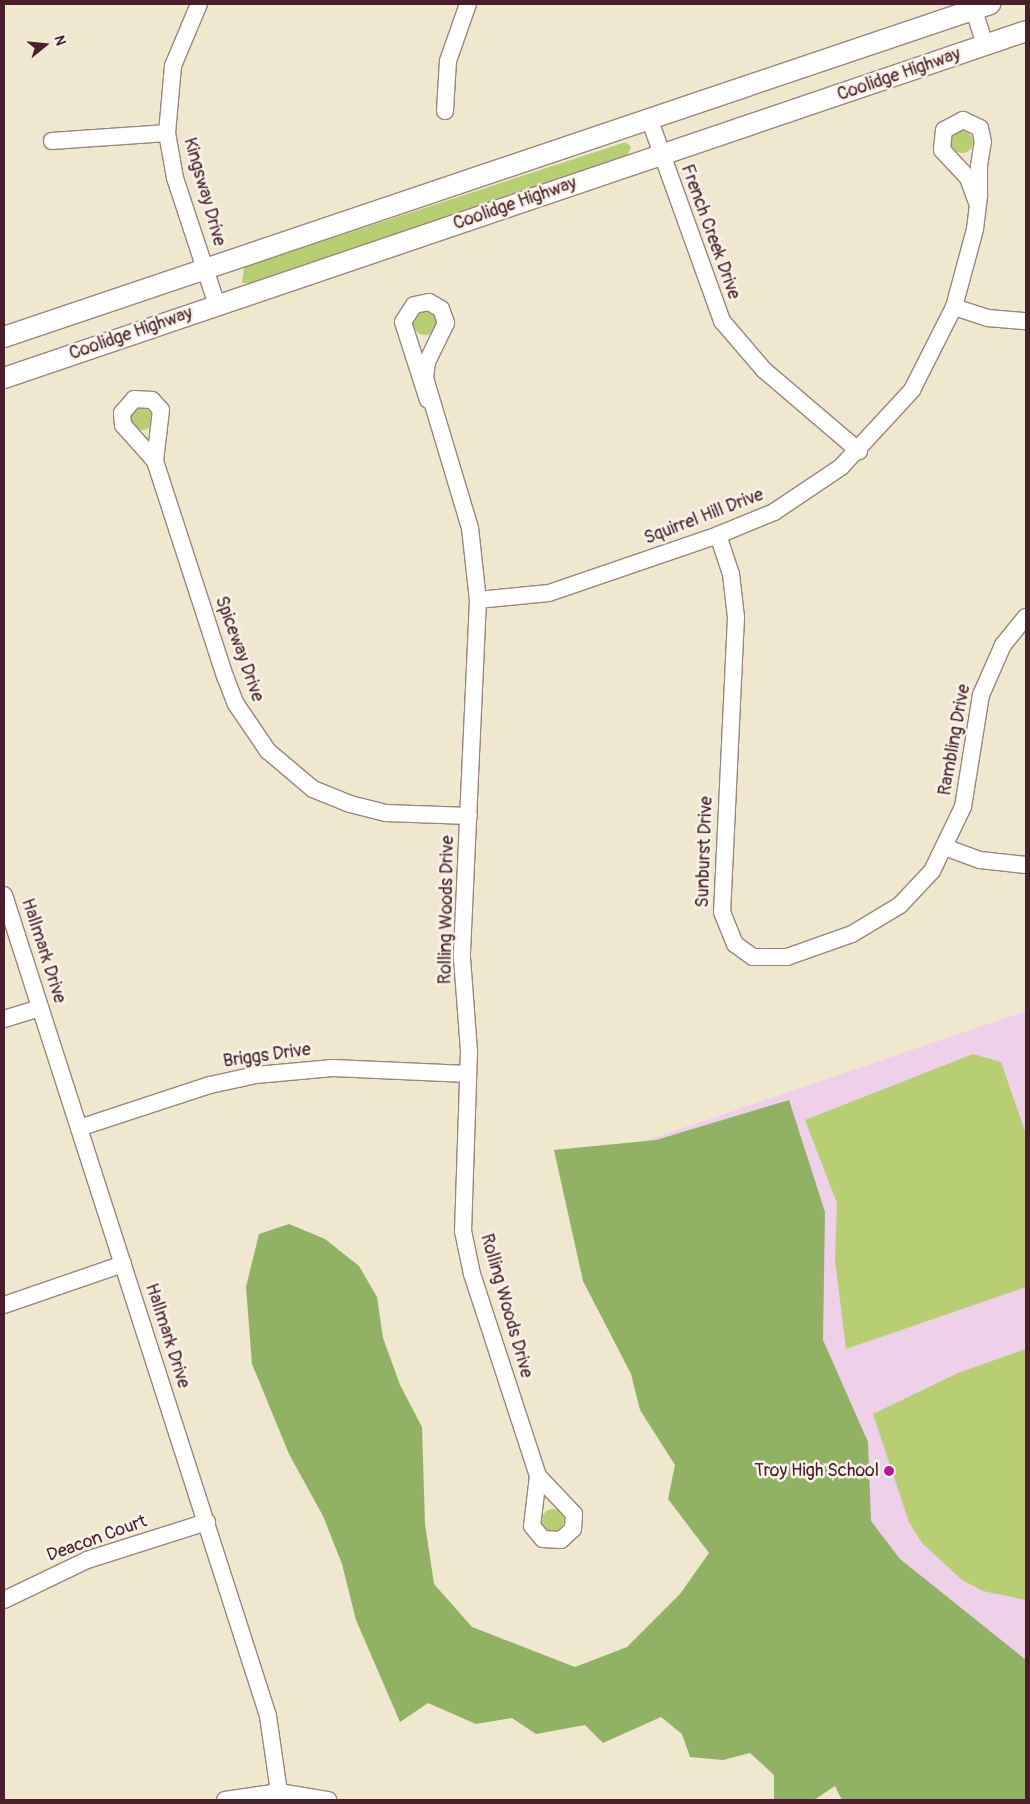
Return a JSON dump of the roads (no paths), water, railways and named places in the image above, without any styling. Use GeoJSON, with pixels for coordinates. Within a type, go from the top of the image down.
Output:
{"type":"FeatureCollection","features":[{"type":"Feature","properties":{"kind":"main road"},"geometry":{"type":"LineString","coordinates":[[4,337],[979,6]]}},
{"type":"Feature","properties":{"kind":"main road","name":"Coolidge Highway"},"geometry":{"type":"LineString","coordinates":[[4,378],[1026,31]]}},
{"type":"Feature","properties":{"kind":"street","name":"Kingsway Drive"},"geometry":{"type":"LineString","coordinates":[[200,4],[173,66],[166,133],[175,178],[217,305]]}},
{"type":"Feature","properties":{"kind":"street"},"geometry":{"type":"LineString","coordinates":[[445,110],[448,61],[468,4]]}},
{"type":"Feature","properties":{"kind":"street"},"geometry":{"type":"LineString","coordinates":[[979,6],[985,45]]}},
{"type":"Feature","properties":{"kind":"street","name":"French Creek Drive"},"geometry":{"type":"LineString","coordinates":[[649,118],[722,321],[764,370],[859,450]]}},
{"type":"Feature","properties":{"kind":"street"},"geometry":{"type":"LineString","coordinates":[[52,141],[166,133]]}},
{"type":"Feature","properties":{"kind":"street","name":"Squirrel Hill Drive"},"geometry":{"type":"LineString","coordinates":[[478,600],[550,593],[718,536],[797,499],[859,450],[912,390],[954,307],[968,261],[978,203]]}},
{"type":"Feature","properties":{"kind":"street","name":"Rolling Woods Drive"},"geometry":{"type":"LineString","coordinates":[[428,400],[426,362],[446,323],[441,309],[429,302],[414,305],[403,322],[428,400],[470,528],[478,600],[470,816],[462,958],[468,1074],[461,1206],[466,1247],[538,1476]]}},
{"type":"Feature","properties":{"kind":"street"},"geometry":{"type":"LineString","coordinates":[[954,307],[988,318],[1026,321]]}},
{"type":"Feature","properties":{"kind":"street","name":"Spiceway Drive"},"geometry":{"type":"LineString","coordinates":[[155,460],[230,690],[268,751],[313,789],[358,807],[386,813],[470,816]]}},
{"type":"Feature","properties":{"kind":"street","name":"Sunburst Drive"},"geometry":{"type":"LineString","coordinates":[[718,536],[731,574],[736,617],[722,912],[735,944],[753,957],[777,959],[852,934],[900,905],[947,848]]}},
{"type":"Feature","properties":{"kind":"street","name":"Rambling Drive"},"geometry":{"type":"LineString","coordinates":[[947,848],[968,788],[981,695],[1003,645],[1026,618]]}},
{"type":"Feature","properties":{"kind":"street"},"geometry":{"type":"LineString","coordinates":[[947,848],[980,860],[1026,865]]}},
{"type":"Feature","properties":{"kind":"street","name":"Hallmark Drive"},"geometry":{"type":"LineString","coordinates":[[4,895],[268,1716],[279,1792]]}},
{"type":"Feature","properties":{"kind":"street"},"geometry":{"type":"LineString","coordinates":[[4,1019],[40,1008]]}},
{"type":"Feature","properties":{"kind":"street","name":"Briggs Drive"},"geometry":{"type":"LineString","coordinates":[[79,1128],[210,1085],[256,1075],[333,1068],[468,1074]]}},
{"type":"Feature","properties":{"kind":"street"},"geometry":{"type":"LineString","coordinates":[[4,1305],[123,1264]]}},
{"type":"Feature","properties":{"kind":"street","name":"Deacon Court"},"geometry":{"type":"LineString","coordinates":[[4,1600],[87,1560],[206,1522]]}},
{"type":"Feature","properties":{"kind":"street"},"geometry":{"type":"LineString","coordinates":[[225,1800],[279,1792],[328,1800]]}},
{"type":"Feature","properties":{"kind":"place","name":"Troy High School"},"geometry":{"type":"Point","coordinates":[889,1471]}}]}
